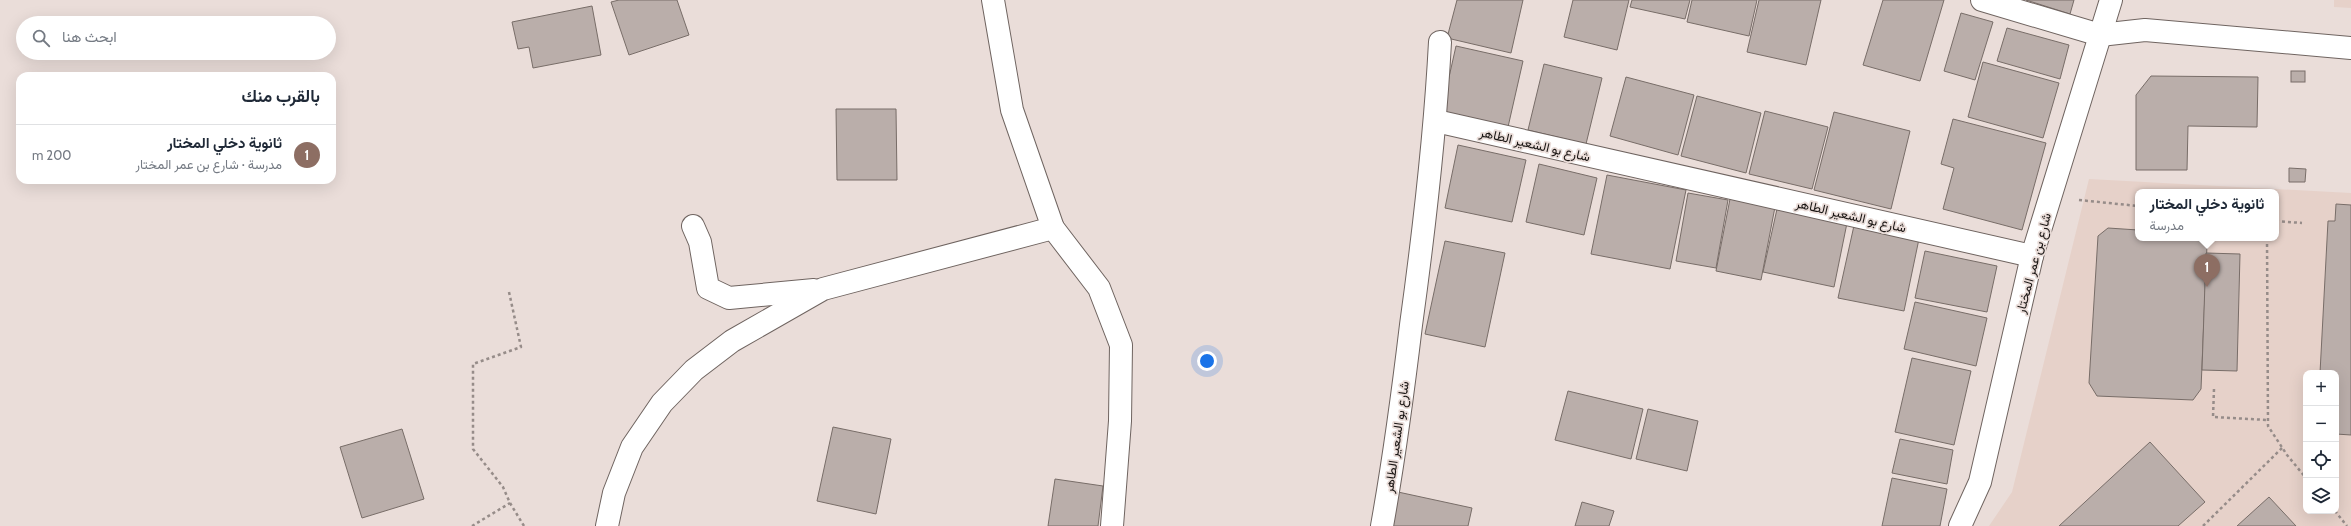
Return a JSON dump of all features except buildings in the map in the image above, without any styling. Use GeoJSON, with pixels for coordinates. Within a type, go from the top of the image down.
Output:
{"type":"FeatureCollection","features":[{"type":"Feature","properties":{"kind":"street"},"geometry":{"type":"LineString","coordinates":[[993,0],[1012,110],[1053,228],[1099,288],[1121,345],[1120,421],[1112,526]]}},
{"type":"Feature","properties":{"kind":"street"},"geometry":{"type":"LineString","coordinates":[[1982,0],[2100,35],[2145,30],[2351,48]]}},
{"type":"Feature","properties":{"kind":"street","name":"شارع بن عمر المختار"},"geometry":{"type":"LineString","coordinates":[[1960,526],[1980,482],[2032,256],[2110,0]]}},
{"type":"Feature","properties":{"kind":"street"},"geometry":{"type":"LineString","coordinates":[[1436,121],[1440,42]]}},
{"type":"Feature","properties":{"kind":"street","name":"شارع بو الشعير الطاهر"},"geometry":{"type":"LineString","coordinates":[[1382,526],[1393,469],[1428,199],[1436,121],[2032,256]]}},
{"type":"Feature","properties":{"kind":"street"},"geometry":{"type":"LineString","coordinates":[[693,226],[700,242],[708,288],[730,298],[823,289],[1053,228]]}},
{"type":"Feature","properties":{"kind":"street"},"geometry":{"type":"LineString","coordinates":[[607,526],[614,494],[632,447],[662,403],[694,370],[732,341],[823,289]]}},
{"type":"Feature","properties":{"kind":"path"},"geometry":{"type":"LineString","coordinates":[[2051,197],[2135,206]]}},
{"type":"Feature","properties":{"kind":"path"},"geometry":{"type":"LineString","coordinates":[[2279,220],[2302,223]]}},
{"type":"Feature","properties":{"kind":"path"},"geometry":{"type":"LineString","coordinates":[[2267,241],[2268,426],[2282,448],[2303,474]]}},
{"type":"Feature","properties":{"kind":"path"},"geometry":{"type":"LineString","coordinates":[[509,292],[522,347],[473,364],[473,449],[504,487],[510,503],[524,526]]}},
{"type":"Feature","properties":{"kind":"path"},"geometry":{"type":"LineString","coordinates":[[2214,389],[2213,417],[2268,420]]}},
{"type":"Feature","properties":{"kind":"path"},"geometry":{"type":"LineString","coordinates":[[2203,526],[2282,448]]}},
{"type":"Feature","properties":{"kind":"path"},"geometry":{"type":"LineString","coordinates":[[472,526],[510,503]]}},
{"type":"Feature","properties":{"kind":"path"},"geometry":{"type":"LineString","coordinates":[[2337,514],[2347,526]]}},
{"type":"Feature","properties":{"kind":"shaded area"},"geometry":{"type":"Polygon","coordinates":[[[2334,0],[2351,0],[2351,8],[2334,7],[2334,0]]]}},
{"type":"Feature","properties":{"kind":"shaded area"},"geometry":{"type":"Polygon","coordinates":[[[2089,179],[2276,189],[2135,189],[2135,241],[2279,241],[2279,189],[2351,193],[2351,526],[1989,526],[2012,492],[2089,179]]]}},
{"type":"Feature","properties":{"kind":"place","name":"ثانوية دخلي المختار"},"geometry":{"type":"Point","coordinates":[2207,287]}}]}
